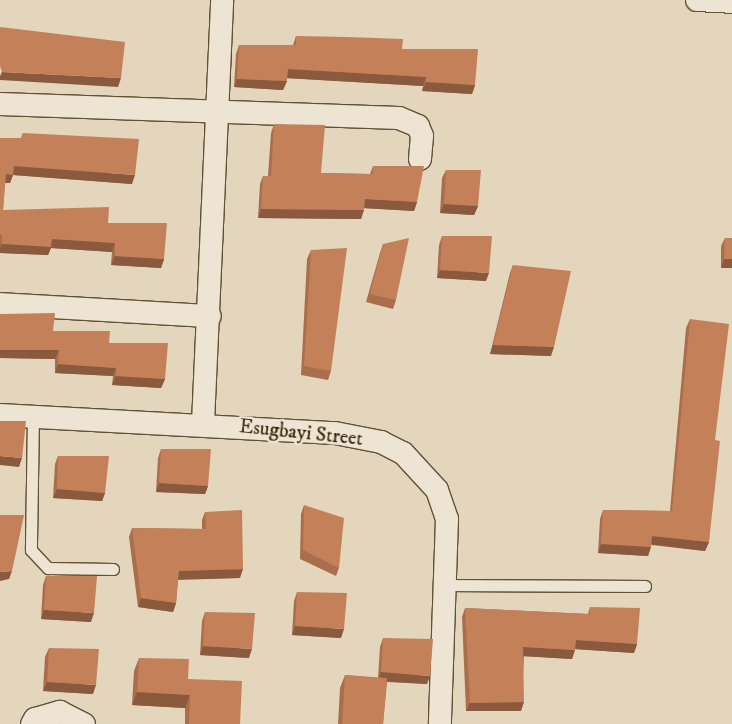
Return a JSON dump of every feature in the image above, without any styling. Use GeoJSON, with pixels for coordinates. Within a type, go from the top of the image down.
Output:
{"type":"FeatureCollection","features":[{"type":"Feature","properties":{"kind":"street"},"geometry":{"type":"LineString","coordinates":[[203,423],[210,316],[222,0]]}},
{"type":"Feature","properties":{"kind":"street"},"geometry":{"type":"LineString","coordinates":[[697,0],[732,2]]}},
{"type":"Feature","properties":{"kind":"street"},"geometry":{"type":"LineString","coordinates":[[0,104],[217,114],[399,118],[418,126],[420,159]]}},
{"type":"Feature","properties":{"kind":"street"},"geometry":{"type":"LineString","coordinates":[[0,304],[210,316]]}},
{"type":"Feature","properties":{"kind":"street","name":"Esugbayi Street"},"geometry":{"type":"LineString","coordinates":[[0,415],[203,423],[335,433],[381,442],[403,452],[437,490],[447,519],[440,724]]}},
{"type":"Feature","properties":{"kind":"street"},"geometry":{"type":"LineString","coordinates":[[32,724],[35,719],[60,712],[84,724]]}},
{"type":"Feature","properties":{"kind":"lane"},"geometry":{"type":"LineString","coordinates":[[33,416],[31,550],[48,568],[113,569]]}},
{"type":"Feature","properties":{"kind":"lane"},"geometry":{"type":"LineString","coordinates":[[445,585],[645,586]]}},
{"type":"Feature","properties":{"kind":"building"},"geometry":{"type":"Polygon","coordinates":[[[0,27],[125,42],[121,78],[2,72],[0,66],[0,27]]]}},
{"type":"Feature","properties":{"kind":"building"},"geometry":{"type":"Polygon","coordinates":[[[296,36],[403,39],[402,49],[478,49],[475,85],[426,82],[426,77],[288,69],[287,81],[237,79],[239,45],[296,45],[296,36]]]}},
{"type":"Feature","properties":{"kind":"building"},"geometry":{"type":"Polygon","coordinates":[[[274,124],[325,125],[321,173],[373,174],[373,166],[424,166],[417,202],[365,199],[364,210],[261,209],[263,176],[271,176],[274,124]]]}},
{"type":"Feature","properties":{"kind":"building"},"geometry":{"type":"Polygon","coordinates":[[[23,133],[139,139],[135,175],[14,166],[13,175],[6,174],[3,210],[109,207],[108,223],[167,223],[164,259],[115,256],[115,243],[52,239],[51,247],[2,244],[2,235],[0,234],[0,138],[22,138],[23,133]]]}},
{"type":"Feature","properties":{"kind":"building"},"geometry":{"type":"Polygon","coordinates":[[[446,170],[481,170],[478,206],[444,204],[446,170]]]}},
{"type":"Feature","properties":{"kind":"building"},"geometry":{"type":"Polygon","coordinates":[[[442,236],[492,236],[489,273],[440,270],[442,236]]]}},
{"type":"Feature","properties":{"kind":"building"},"geometry":{"type":"Polygon","coordinates":[[[409,238],[396,300],[370,294],[383,244],[409,238]]]}},
{"type":"Feature","properties":{"kind":"building"},"geometry":{"type":"Polygon","coordinates":[[[725,238],[732,238],[732,259],[724,259],[725,238]]]}},
{"type":"Feature","properties":{"kind":"building"},"geometry":{"type":"Polygon","coordinates":[[[347,248],[331,371],[304,366],[311,250],[347,248]]]}},
{"type":"Feature","properties":{"kind":"building"},"geometry":{"type":"Polygon","coordinates":[[[513,265],[571,271],[554,347],[493,345],[513,265]]]}},
{"type":"Feature","properties":{"kind":"building"},"geometry":{"type":"Polygon","coordinates":[[[55,313],[53,331],[110,331],[109,343],[168,343],[165,379],[116,376],[116,368],[58,364],[59,350],[0,350],[0,314],[55,313]]]}},
{"type":"Feature","properties":{"kind":"building"},"geometry":{"type":"Polygon","coordinates":[[[690,319],[729,324],[715,440],[720,441],[709,542],[652,536],[651,547],[601,544],[603,510],[672,511],[690,319]]]}},
{"type":"Feature","properties":{"kind":"building"},"geometry":{"type":"Polygon","coordinates":[[[0,421],[26,421],[22,458],[0,456],[0,421]]]}},
{"type":"Feature","properties":{"kind":"building"},"geometry":{"type":"Polygon","coordinates":[[[161,449],[211,449],[208,486],[159,483],[161,449]]]}},
{"type":"Feature","properties":{"kind":"building"},"geometry":{"type":"Polygon","coordinates":[[[58,456],[109,456],[105,493],[57,489],[58,456]]]}},
{"type":"Feature","properties":{"kind":"building"},"geometry":{"type":"Polygon","coordinates":[[[304,505],[344,518],[339,568],[303,550],[304,505]]]}},
{"type":"Feature","properties":{"kind":"building"},"geometry":{"type":"Polygon","coordinates":[[[242,510],[243,569],[179,571],[176,603],[141,598],[132,528],[206,529],[205,512],[242,510]]]}},
{"type":"Feature","properties":{"kind":"building"},"geometry":{"type":"Polygon","coordinates":[[[0,515],[24,515],[12,571],[0,572],[0,515]]]}},
{"type":"Feature","properties":{"kind":"building"},"geometry":{"type":"Polygon","coordinates":[[[46,576],[97,576],[94,613],[44,610],[46,576]]]}},
{"type":"Feature","properties":{"kind":"building"},"geometry":{"type":"Polygon","coordinates":[[[297,592],[347,593],[344,629],[295,626],[297,592]]]}},
{"type":"Feature","properties":{"kind":"building"},"geometry":{"type":"Polygon","coordinates":[[[590,607],[640,608],[637,644],[576,640],[575,650],[523,647],[524,702],[470,703],[465,608],[590,614],[590,607]]]}},
{"type":"Feature","properties":{"kind":"building"},"geometry":{"type":"Polygon","coordinates":[[[205,612],[255,613],[252,649],[203,646],[205,612]]]}},
{"type":"Feature","properties":{"kind":"building"},"geometry":{"type":"Polygon","coordinates":[[[383,638],[433,639],[430,676],[381,672],[383,638]]]}},
{"type":"Feature","properties":{"kind":"building"},"geometry":{"type":"Polygon","coordinates":[[[49,648],[99,649],[96,685],[47,682],[49,648]]]}},
{"type":"Feature","properties":{"kind":"building"},"geometry":{"type":"Polygon","coordinates":[[[139,658],[189,659],[188,679],[242,681],[240,724],[189,724],[190,695],[137,692],[139,658]]]}},
{"type":"Feature","properties":{"kind":"building"},"geometry":{"type":"Polygon","coordinates":[[[345,675],[387,678],[383,724],[342,724],[345,675]]]}}]}
